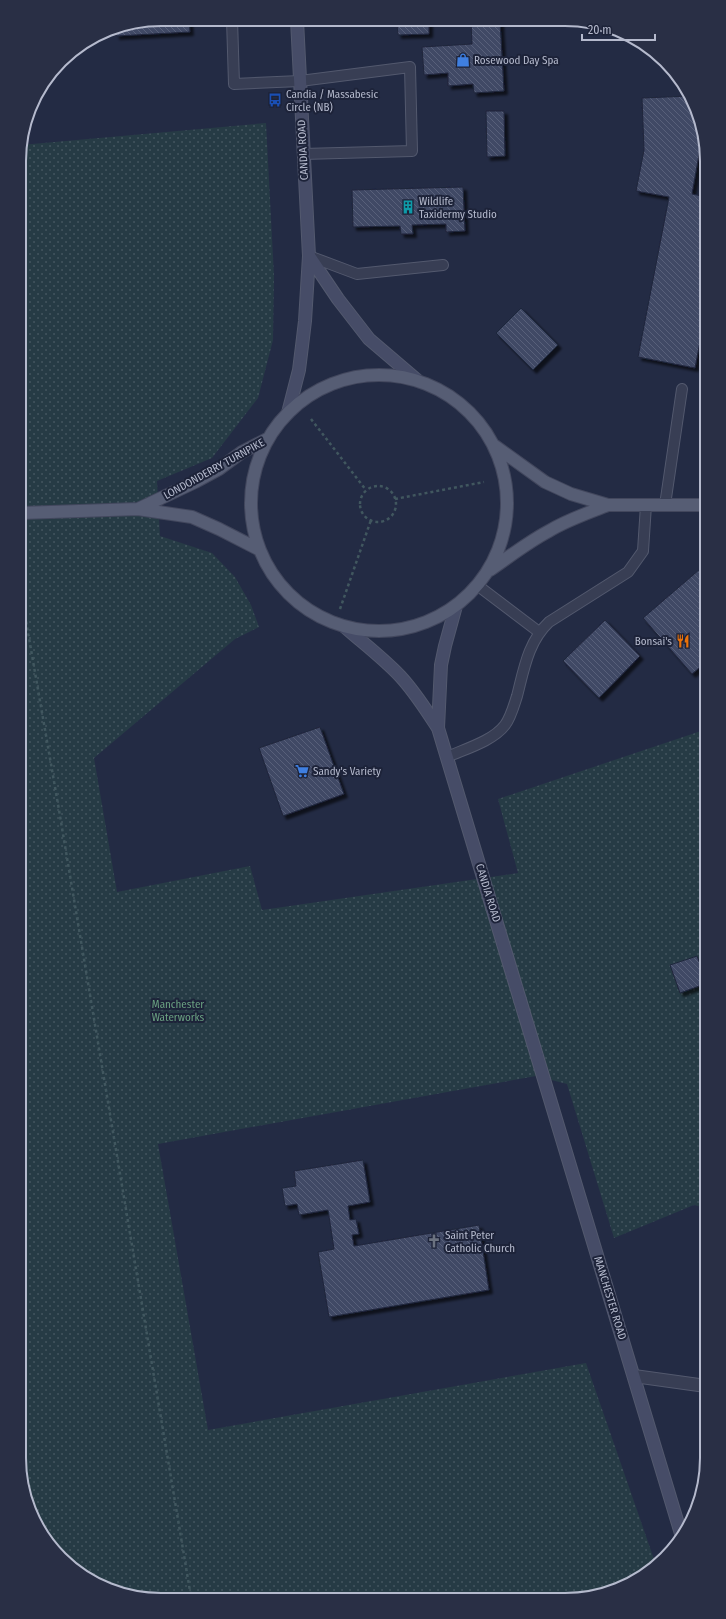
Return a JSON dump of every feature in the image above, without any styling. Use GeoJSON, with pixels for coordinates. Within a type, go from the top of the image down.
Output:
{"type":"FeatureCollection","features":[{"type":"Feature","properties":{"kind":"main road","name":"CANDIA ROAD"},"geometry":{"type":"LineString","coordinates":[[288,413],[299,370],[306,308],[309,256],[297,26]]}},
{"type":"Feature","properties":{"kind":"main road"},"geometry":{"type":"LineString","coordinates":[[309,256],[338,299],[369,338],[417,380]]}},
{"type":"Feature","properties":{"kind":"main road"},"geometry":{"type":"LineString","coordinates":[[376,374],[417,380],[444,392],[468,410],[483,427],[495,446],[505,479],[507,511],[501,544],[486,574],[477,585],[456,606],[431,620],[403,629],[374,631],[345,627],[332,623],[309,611],[289,594],[272,574],[260,550],[252,522],[251,493],[257,465],[269,438],[288,413],[298,403],[322,388],[348,379],[376,374]]}},
{"type":"Feature","properties":{"kind":"main road","name":"LONDONDERRY TURNPIKE"},"geometry":{"type":"LineString","coordinates":[[138,509],[219,469],[242,452],[269,438]]}},
{"type":"Feature","properties":{"kind":"main road"},"geometry":{"type":"LineString","coordinates":[[495,446],[545,482],[571,494],[608,505],[700,505]]}},
{"type":"Feature","properties":{"kind":"main road"},"geometry":{"type":"LineString","coordinates":[[486,574],[527,544],[549,531],[567,521],[608,505]]}},
{"type":"Feature","properties":{"kind":"main road","name":"LONDONDERRY TURNPIKE"},"geometry":{"type":"LineString","coordinates":[[26,513],[138,509],[192,517],[260,550]]}},
{"type":"Feature","properties":{"kind":"main road","name":"CANDIA ROAD"},"geometry":{"type":"LineString","coordinates":[[438,728],[441,665],[456,606]]}},
{"type":"Feature","properties":{"kind":"main road","name":"CANDIA ROAD"},"geometry":{"type":"LineString","coordinates":[[345,627],[400,676],[414,693],[438,728],[539,1058]]}},
{"type":"Feature","properties":{"kind":"main road","name":"MANCHESTER ROAD"},"geometry":{"type":"LineString","coordinates":[[539,1058],[680,1529]]}},
{"type":"Feature","properties":{"kind":"street"},"geometry":{"type":"LineString","coordinates":[[634,1376],[700,1385]]}},
{"type":"Feature","properties":{"kind":"lane"},"geometry":{"type":"LineString","coordinates":[[232,26],[234,84],[300,80],[410,67],[412,151],[303,154]]}},
{"type":"Feature","properties":{"kind":"lane"},"geometry":{"type":"LineString","coordinates":[[309,256],[357,274],[443,265]]}},
{"type":"Feature","properties":{"kind":"lane"},"geometry":{"type":"LineString","coordinates":[[665,505],[682,389]]}},
{"type":"Feature","properties":{"kind":"lane"},"geometry":{"type":"LineString","coordinates":[[447,757],[487,740],[505,724],[514,706],[530,650],[539,632],[549,622],[628,572],[643,551],[646,505]]}},
{"type":"Feature","properties":{"kind":"lane"},"geometry":{"type":"LineString","coordinates":[[477,585],[539,632]]}},
{"type":"Feature","properties":{"kind":"path"},"geometry":{"type":"LineString","coordinates":[[311,420],[366,490]]}},
{"type":"Feature","properties":{"kind":"path"},"geometry":{"type":"LineString","coordinates":[[394,499],[484,482]]}},
{"type":"Feature","properties":{"kind":"path"},"geometry":{"type":"LineString","coordinates":[[372,487],[384,487],[389,490],[394,499],[395,507],[389,518],[377,522],[371,520],[363,514],[360,504],[361,498],[366,490],[372,487]]}},
{"type":"Feature","properties":{"kind":"path"},"geometry":{"type":"LineString","coordinates":[[332,623],[341,608],[371,520]]}},
{"type":"Feature","properties":{"kind":"path"},"geometry":{"type":"LineString","coordinates":[[26,620],[62,825],[190,1593]]}},
{"type":"Feature","properties":{"kind":"green space","name":"Manchester Waterworks"},"geometry":{"type":"Polygon","coordinates":[[[266,123],[274,276],[273,340],[258,398],[212,458],[157,481],[160,536],[212,553],[235,577],[251,605],[259,627],[235,639],[94,758],[117,892],[250,866],[262,910],[518,873],[498,799],[700,731],[700,1206],[694,1205],[614,1238],[567,1084],[536,1076],[158,1144],[208,1430],[586,1363],[654,1559],[640,1570],[617,1583],[583,1592],[565,1593],[152,1593],[117,1586],[101,1579],[79,1565],[65,1554],[54,1540],[44,1526],[36,1510],[27,1476],[26,1458],[26,152],[27,144],[266,123]]]}},
{"type":"Feature","properties":{"kind":"building"},"geometry":{"type":"Polygon","coordinates":[[[152,26],[190,26],[190,32],[116,36],[116,34],[126,31],[152,26]]]}},
{"type":"Feature","properties":{"kind":"building"},"geometry":{"type":"Polygon","coordinates":[[[397,26],[429,26],[429,34],[398,35],[397,26]]]}},
{"type":"Feature","properties":{"kind":"building","name":"Rosewood Day Spa"},"geometry":{"type":"Polygon","coordinates":[[[471,26],[500,26],[504,91],[474,93],[473,84],[448,86],[448,73],[424,75],[422,47],[472,44],[471,26]]]}},
{"type":"Feature","properties":{"kind":"building"},"geometry":{"type":"Polygon","coordinates":[[[684,96],[690,109],[699,143],[699,152],[692,194],[700,196],[700,342],[695,368],[638,357],[669,197],[636,191],[644,150],[642,98],[684,96]]]}},
{"type":"Feature","properties":{"kind":"building"},"geometry":{"type":"Polygon","coordinates":[[[486,111],[504,111],[505,156],[487,157],[486,111]]]}},
{"type":"Feature","properties":{"kind":"building","name":"Wildlife Taxidermy Studio"},"geometry":{"type":"Polygon","coordinates":[[[463,187],[465,231],[446,232],[446,224],[412,225],[413,234],[401,234],[400,226],[353,227],[352,190],[463,187]]]}},
{"type":"Feature","properties":{"kind":"building"},"geometry":{"type":"Polygon","coordinates":[[[521,308],[558,345],[533,370],[496,333],[521,308]]]}},
{"type":"Feature","properties":{"kind":"building","name":"Bonsai's"},"geometry":{"type":"Polygon","coordinates":[[[700,569],[700,667],[692,674],[643,618],[700,569]]]}},
{"type":"Feature","properties":{"kind":"building"},"geometry":{"type":"Polygon","coordinates":[[[605,620],[640,656],[599,698],[563,661],[605,620]]]}},
{"type":"Feature","properties":{"kind":"building","name":"Sandy's Variety"},"geometry":{"type":"Polygon","coordinates":[[[320,727],[344,794],[283,816],[259,748],[320,727]]]}},
{"type":"Feature","properties":{"kind":"building"},"geometry":{"type":"Polygon","coordinates":[[[697,956],[700,964],[700,986],[680,993],[670,965],[697,956]]]}},
{"type":"Feature","properties":{"kind":"building","name":"Saint Peter Catholic Church"},"geometry":{"type":"Polygon","coordinates":[[[363,1160],[370,1202],[348,1206],[350,1220],[356,1219],[359,1234],[352,1235],[354,1246],[479,1225],[489,1290],[329,1317],[318,1252],[334,1249],[328,1210],[299,1215],[297,1204],[285,1206],[282,1188],[296,1186],[294,1171],[363,1160]]]}},
{"type":"Feature","properties":{"kind":"place","name":"Rosewood Day Spa"},"geometry":{"type":"Point","coordinates":[463,60]}},
{"type":"Feature","properties":{"kind":"place","name":"Candia / Massabesic Circle (NB)"},"geometry":{"type":"Point","coordinates":[275,100]}},
{"type":"Feature","properties":{"kind":"place","name":"Wildlife Taxidermy Studio"},"geometry":{"type":"Point","coordinates":[408,207]}},
{"type":"Feature","properties":{"kind":"place","name":"Bonsai's"},"geometry":{"type":"Point","coordinates":[683,641]}},
{"type":"Feature","properties":{"kind":"place","name":"Sandy's Variety"},"geometry":{"type":"Point","coordinates":[302,771]}},
{"type":"Feature","properties":{"kind":"place","name":"Saint Peter Catholic Church"},"geometry":{"type":"Point","coordinates":[434,1241]}}]}
